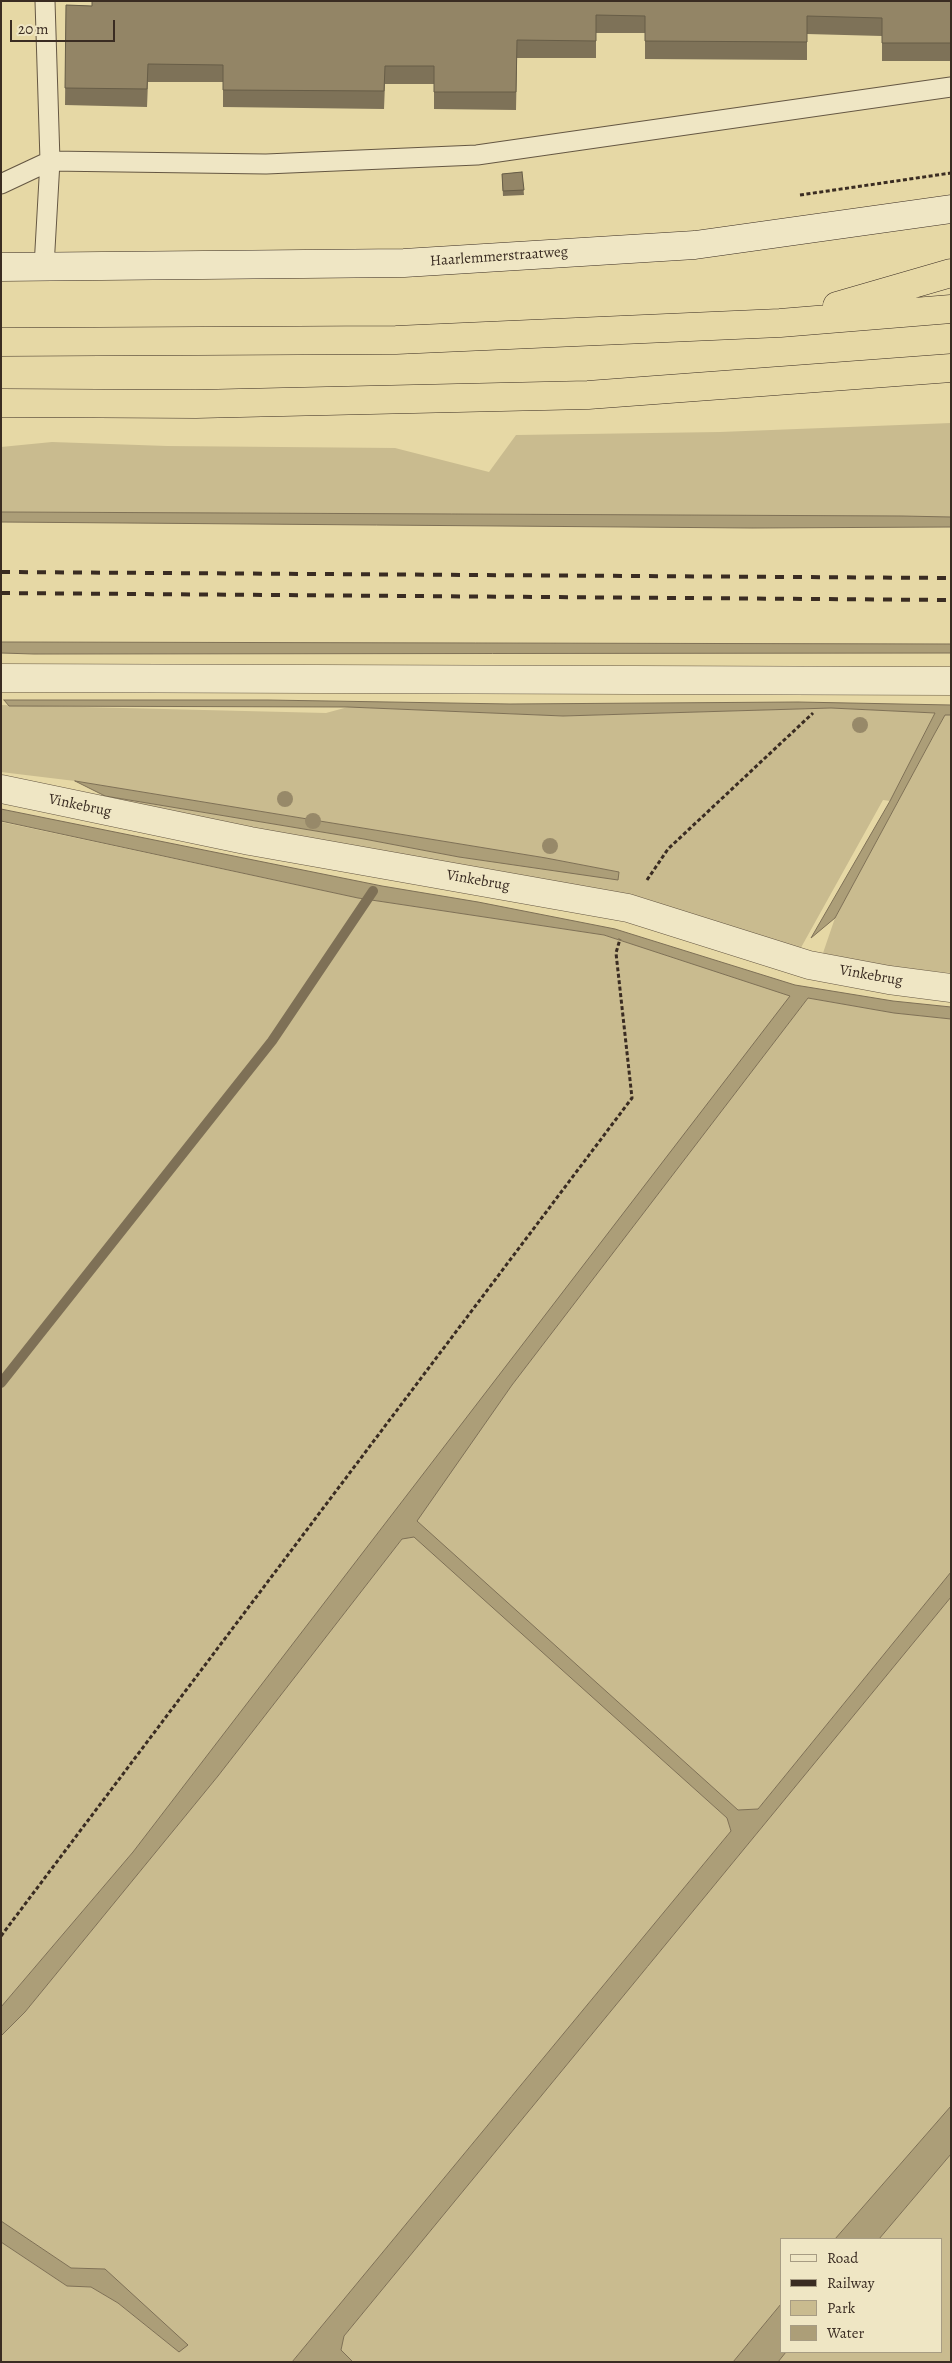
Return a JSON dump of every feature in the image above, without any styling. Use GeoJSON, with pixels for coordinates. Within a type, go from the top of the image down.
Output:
{"type":"FeatureCollection","features":[{"type":"Feature","properties":{"kind":"highway"},"geometry":{"type":"LineString","coordinates":[[780,323],[951,273]]}},
{"type":"Feature","properties":{"kind":"highway"},"geometry":{"type":"LineString","coordinates":[[1,342],[396,340],[780,323],[951,309]]}},
{"type":"Feature","properties":{"kind":"highway"},"geometry":{"type":"LineString","coordinates":[[1,403],[196,404],[588,395],[951,368]]}},
{"type":"Feature","properties":{"kind":"street","name":"Haarlemmerstraatweg"},"geometry":{"type":"LineString","coordinates":[[1,266],[404,263],[685,245],[951,209]]}},
{"type":"Feature","properties":{"kind":"street"},"geometry":{"type":"LineString","coordinates":[[1,678],[951,682]]}},
{"type":"Feature","properties":{"kind":"street","name":"Vinkebrug"},"geometry":{"type":"LineString","coordinates":[[1,789],[250,840],[628,908],[809,965],[889,980],[951,988]]}},
{"type":"Feature","properties":{"kind":"lane"},"geometry":{"type":"LineString","coordinates":[[44,267],[50,161],[45,1]]}},
{"type":"Feature","properties":{"kind":"lane"},"geometry":{"type":"LineString","coordinates":[[1,184],[50,161],[266,164],[477,155],[951,87]]}},
{"type":"Feature","properties":{"kind":"path"},"geometry":{"type":"LineString","coordinates":[[793,196],[951,173]]}},
{"type":"Feature","properties":{"kind":"path"},"geometry":{"type":"LineString","coordinates":[[668,849],[813,715]]}},
{"type":"Feature","properties":{"kind":"path"},"geometry":{"type":"LineString","coordinates":[[1,1936],[632,1098],[616,953]]}},
{"type":"Feature","properties":{"kind":"green space"},"geometry":{"type":"Polygon","coordinates":[[[951,423],[951,517],[1,512],[1,447],[52,442],[167,446],[395,448],[489,472],[516,435],[720,432],[951,423]]]}},
{"type":"Feature","properties":{"kind":"green space"},"geometry":{"type":"Polygon","coordinates":[[[1,705],[326,713],[348,707],[563,716],[831,708],[935,713],[890,801],[883,800],[798,953],[644,898],[584,893],[73,799],[105,796],[364,839],[459,857],[618,879],[619,872],[546,858],[75,781],[1,772],[1,705]]]}},
{"type":"Feature","properties":{"kind":"green space"},"geometry":{"type":"Polygon","coordinates":[[[945,715],[951,715],[951,973],[885,966],[823,953],[835,918],[945,715]]]}},
{"type":"Feature","properties":{"kind":"green space"},"geometry":{"type":"Polygon","coordinates":[[[1,822],[358,898],[604,935],[791,996],[133,1852],[1,2007],[1,822]]]}},
{"type":"Feature","properties":{"kind":"green space"},"geometry":{"type":"Polygon","coordinates":[[[808,998],[894,1013],[951,1019],[951,1572],[758,1809],[738,1810],[416,1521],[512,1385],[808,998]]]}},
{"type":"Feature","properties":{"kind":"green space"},"geometry":{"type":"Polygon","coordinates":[[[414,1536],[727,1818],[731,1831],[292,2362],[1,2362],[1,2242],[67,2286],[91,2287],[118,2303],[179,2352],[105,2269],[71,2268],[1,2221],[1,2036],[25,2012],[218,1776],[402,1539],[414,1536]]]}},
{"type":"Feature","properties":{"kind":"green space"},"geometry":{"type":"Polygon","coordinates":[[[951,1597],[951,2106],[836,2238],[780,2238],[780,2305],[733,2362],[353,2362],[341,2350],[344,2336],[951,1597]]]}},
{"type":"Feature","properties":{"kind":"green space"},"geometry":{"type":"Polygon","coordinates":[[[951,2154],[951,2362],[778,2362],[785,2353],[942,2353],[942,2238],[880,2238],[951,2154]]]}},
{"type":"Feature","properties":{"kind":"water"},"geometry":{"type":"Polygon","coordinates":[[[1,512],[902,516],[951,517],[951,527],[752,528],[1,522],[1,512]]]}},
{"type":"Feature","properties":{"kind":"water"},"geometry":{"type":"Polygon","coordinates":[[[1,642],[951,644],[951,653],[34,654],[1,653],[1,642]]]}},
{"type":"Feature","properties":{"kind":"water"},"geometry":{"type":"Polygon","coordinates":[[[4,700],[268,700],[510,704],[798,702],[951,705],[951,715],[945,715],[835,918],[811,938],[890,801],[935,713],[831,708],[563,716],[348,707],[9,706],[4,700]]]}},
{"type":"Feature","properties":{"kind":"water"},"geometry":{"type":"Polygon","coordinates":[[[75,781],[546,858],[619,872],[618,880],[459,857],[364,839],[105,796],[75,781]]]}},
{"type":"Feature","properties":{"kind":"water"},"geometry":{"type":"Polygon","coordinates":[[[1,809],[382,886],[478,902],[615,929],[795,985],[893,1001],[951,1007],[951,1019],[894,1013],[808,998],[512,1385],[417,1521],[738,1810],[758,1809],[951,1572],[951,1597],[344,2336],[341,2350],[353,2362],[292,2362],[731,1831],[727,1818],[414,1537],[402,1539],[218,1776],[25,2012],[1,2036],[1,2007],[133,1852],[790,996],[604,935],[358,898],[1,821],[1,809]]]}},
{"type":"Feature","properties":{"kind":"water"},"geometry":{"type":"Polygon","coordinates":[[[951,2106],[951,2154],[880,2238],[836,2238],[951,2106]]]}},
{"type":"Feature","properties":{"kind":"water"},"geometry":{"type":"Polygon","coordinates":[[[1,2221],[71,2268],[105,2269],[188,2345],[179,2352],[118,2303],[91,2287],[67,2286],[1,2242],[1,2221]]]}},
{"type":"Feature","properties":{"kind":"water"},"geometry":{"type":"Polygon","coordinates":[[[780,2305],[780,2353],[785,2353],[778,2362],[733,2362],[780,2305]]]}},
{"type":"Feature","properties":{"kind":"building"},"geometry":{"type":"Polygon","coordinates":[[[92,1],[951,1],[951,43],[882,43],[882,18],[807,16],[807,42],[645,41],[645,16],[596,15],[596,41],[517,40],[516,92],[434,92],[434,66],[385,66],[384,91],[223,90],[223,65],[148,64],[147,89],[65,88],[66,5],[92,6],[92,1]]]}},
{"type":"Feature","properties":{"kind":"building"},"geometry":{"type":"Polygon","coordinates":[[[522,172],[524,190],[503,191],[502,174],[522,172]]]}},
{"type":"Feature","properties":{"kind":"waterway"},"geometry":{"type":"LineString","coordinates":[[1,1383],[272,1041],[373,891]]}},
{"type":"Feature","properties":{"kind":"railway"},"geometry":{"type":"LineString","coordinates":[[1,572],[951,578]]}},
{"type":"Feature","properties":{"kind":"railway"},"geometry":{"type":"LineString","coordinates":[[1,593],[951,600]]}}]}
